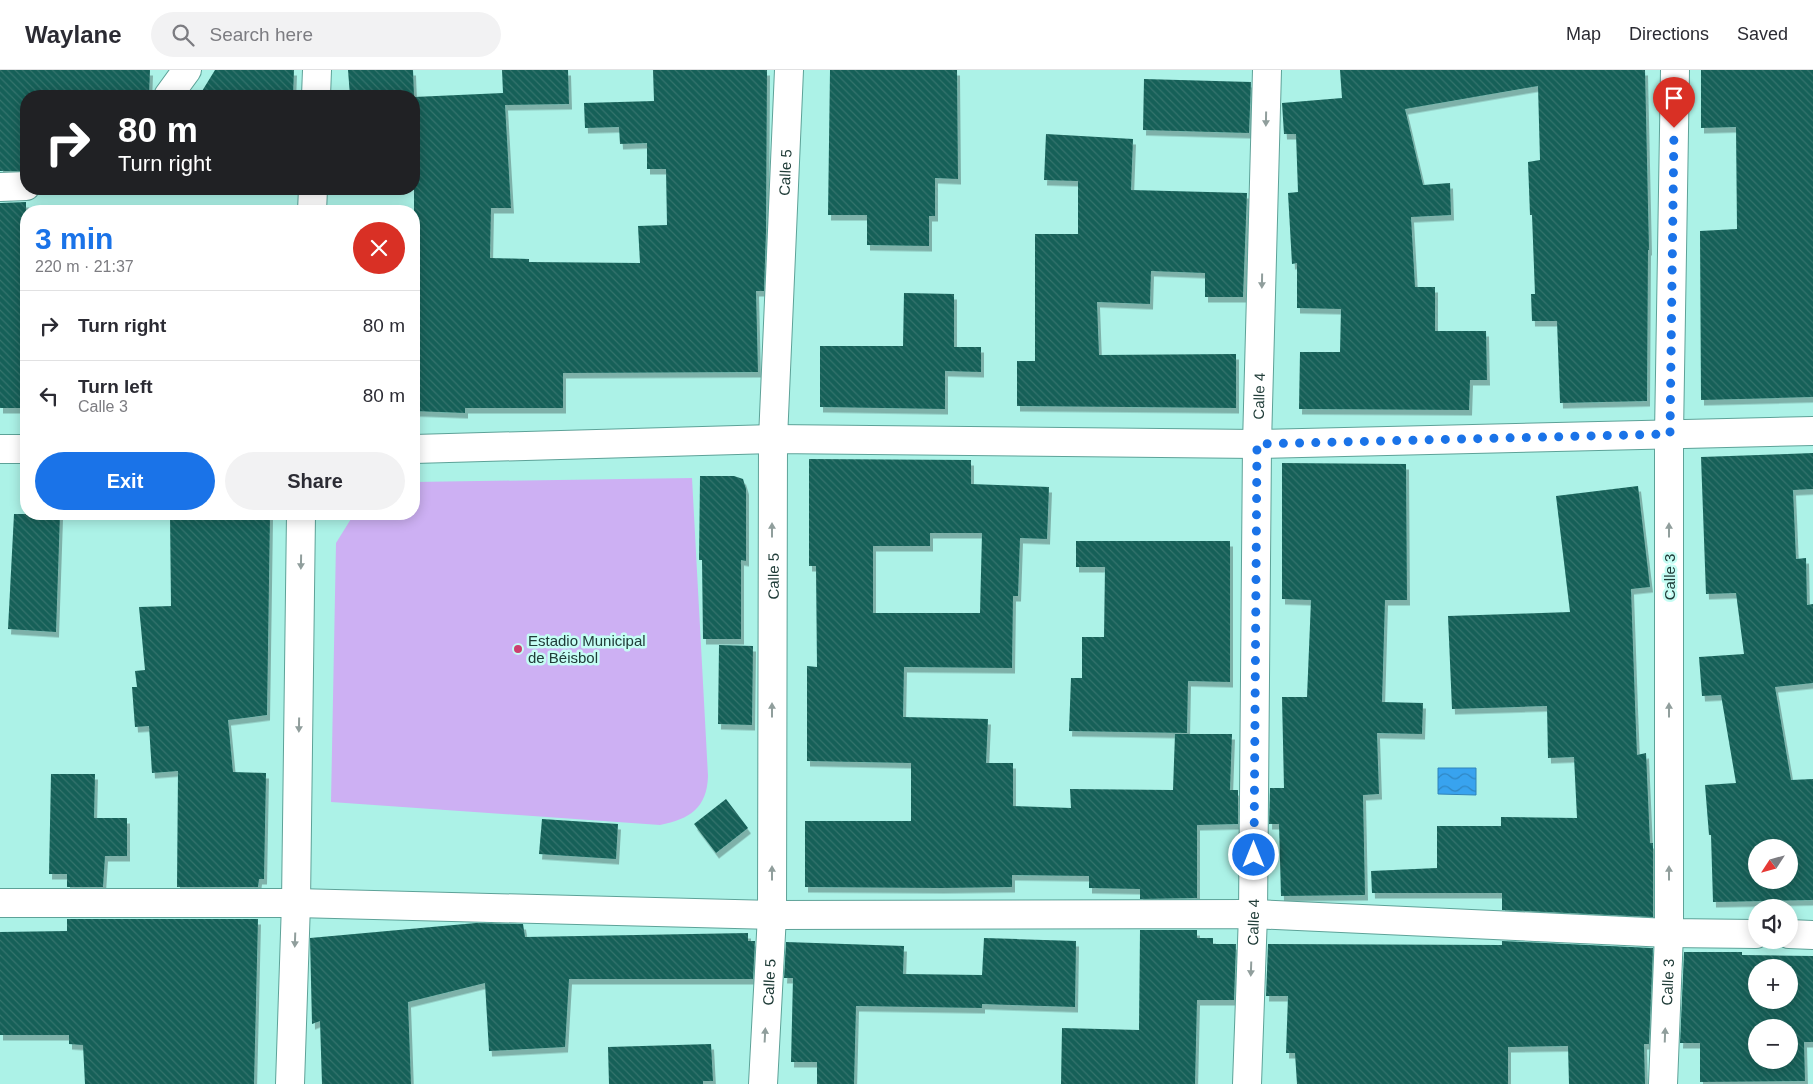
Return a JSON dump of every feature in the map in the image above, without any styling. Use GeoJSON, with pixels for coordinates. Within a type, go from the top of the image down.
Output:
{"type":"FeatureCollection","features":[{"type":"Feature","properties":{"kind":"street"},"geometry":{"type":"LineString","coordinates":[[172,90],[187,70]]}},
{"type":"Feature","properties":{"kind":"street"},"geometry":{"type":"LineString","coordinates":[[316,90],[318,70]]}},
{"type":"Feature","properties":{"kind":"street","name":"Calle 5"},"geometry":{"type":"LineString","coordinates":[[763,1084],[772,916],[772,439],[789,70]]}},
{"type":"Feature","properties":{"kind":"street","name":"Calle 4"},"geometry":{"type":"LineString","coordinates":[[1247,1084],[1254,914],[1257,444],[1267,70]]}},
{"type":"Feature","properties":{"kind":"street","name":"Calle 3"},"geometry":{"type":"LineString","coordinates":[[1663,1084],[1669,933],[1670,434],[1675,70]]}},
{"type":"Feature","properties":{"kind":"street"},"geometry":{"type":"LineString","coordinates":[[0,187],[20,186]]}},
{"type":"Feature","properties":{"kind":"street"},"geometry":{"type":"LineString","coordinates":[[420,449],[772,439],[1257,444],[1813,431]]}},
{"type":"Feature","properties":{"kind":"street"},"geometry":{"type":"LineString","coordinates":[[0,449],[20,449]]}},
{"type":"Feature","properties":{"kind":"street"},"geometry":{"type":"LineString","coordinates":[[290,1084],[296,903],[301,520]]}},
{"type":"Feature","properties":{"kind":"street"},"geometry":{"type":"LineString","coordinates":[[0,903],[296,903],[772,916],[1254,914],[1669,933],[1748,934]]}},
{"type":"Feature","properties":{"kind":"street"},"geometry":{"type":"LineString","coordinates":[[1798,934],[1813,935]]}},
{"type":"Feature","properties":{"kind":"shaded area","name":"Estadio Municipal de Béisbol"},"geometry":{"type":"Polygon","coordinates":[[[692,478],[708,776],[704,796],[695,810],[680,819],[660,825],[331,802],[336,543],[350,520],[420,520],[420,482],[692,478]]]}},
{"type":"Feature","properties":{"kind":"water"},"geometry":{"type":"Polygon","coordinates":[[[1438,768],[1476,768],[1476,795],[1438,794],[1438,768]]]}},
{"type":"Feature","properties":{"kind":"building"},"geometry":{"type":"Polygon","coordinates":[[[0,70],[150,70],[149,90],[20,90],[20,171],[0,171],[0,70]]]}},
{"type":"Feature","properties":{"kind":"building"},"geometry":{"type":"Polygon","coordinates":[[[215,70],[294,70],[293,90],[203,90],[215,70]]]}},
{"type":"Feature","properties":{"kind":"building"},"geometry":{"type":"Polygon","coordinates":[[[348,70],[413,70],[414,90],[350,90],[348,70]]]}},
{"type":"Feature","properties":{"kind":"building"},"geometry":{"type":"Polygon","coordinates":[[[502,70],[568,70],[569,104],[505,105],[511,208],[491,208],[490,258],[529,259],[529,262],[640,263],[638,226],[667,225],[666,169],[647,169],[647,143],[620,144],[619,127],[585,128],[584,103],[654,101],[653,70],[767,70],[764,291],[756,291],[758,372],[563,373],[563,408],[465,408],[465,413],[420,411],[420,205],[414,205],[414,195],[420,195],[420,97],[503,93],[502,70]]]}},
{"type":"Feature","properties":{"kind":"building"},"geometry":{"type":"Polygon","coordinates":[[[830,70],[957,70],[958,179],[935,178],[935,216],[929,216],[929,246],[867,245],[867,215],[828,215],[830,70]]]}},
{"type":"Feature","properties":{"kind":"building"},"geometry":{"type":"Polygon","coordinates":[[[1340,70],[1645,70],[1649,250],[1647,401],[1560,403],[1557,321],[1532,321],[1531,294],[1535,294],[1528,162],[1540,160],[1538,86],[1405,109],[1423,185],[1450,183],[1451,215],[1411,217],[1415,287],[1435,287],[1435,331],[1486,331],[1487,380],[1470,380],[1469,410],[1299,409],[1300,352],[1340,352],[1341,309],[1297,308],[1297,263],[1292,264],[1288,193],[1298,192],[1296,134],[1284,134],[1282,103],[1342,98],[1340,70]]]}},
{"type":"Feature","properties":{"kind":"building"},"geometry":{"type":"Polygon","coordinates":[[[1701,70],[1813,70],[1813,397],[1701,400],[1700,231],[1737,229],[1736,127],[1701,128],[1701,70]]]}},
{"type":"Feature","properties":{"kind":"building"},"geometry":{"type":"Polygon","coordinates":[[[1144,79],[1251,82],[1249,133],[1143,130],[1144,79]]]}},
{"type":"Feature","properties":{"kind":"building"},"geometry":{"type":"Polygon","coordinates":[[[1046,134],[1133,139],[1131,190],[1247,193],[1243,297],[1205,297],[1205,273],[1151,271],[1150,304],[1097,302],[1099,355],[1236,354],[1236,408],[1017,406],[1017,361],[1035,361],[1035,234],[1078,234],[1078,181],[1044,180],[1046,134]]]}},
{"type":"Feature","properties":{"kind":"building"},"geometry":{"type":"Polygon","coordinates":[[[26,202],[26,205],[20,205],[20,408],[0,408],[0,203],[26,202]]]}},
{"type":"Feature","properties":{"kind":"building"},"geometry":{"type":"Polygon","coordinates":[[[904,293],[954,294],[954,347],[981,347],[981,372],[945,371],[945,409],[820,407],[820,346],[903,346],[904,293]]]}},
{"type":"Feature","properties":{"kind":"building"},"geometry":{"type":"Polygon","coordinates":[[[1813,453],[1813,489],[1793,490],[1796,559],[1806,558],[1807,605],[1813,604],[1813,683],[1775,687],[1791,780],[1813,779],[1813,900],[1748,899],[1748,901],[1713,902],[1711,835],[1709,835],[1705,785],[1736,783],[1721,695],[1702,696],[1699,657],[1744,654],[1736,593],[1706,594],[1701,457],[1813,453]]]}},
{"type":"Feature","properties":{"kind":"building"},"geometry":{"type":"Polygon","coordinates":[[[809,459],[971,460],[971,484],[1049,487],[1047,539],[1020,538],[1018,596],[1013,596],[1012,668],[904,667],[903,717],[988,719],[986,763],[1013,763],[1013,806],[1071,808],[1070,789],[1173,790],[1175,734],[1232,734],[1230,790],[1238,790],[1238,824],[1197,825],[1197,898],[1140,899],[1140,889],[1089,888],[1089,876],[1012,875],[1012,887],[805,887],[805,821],[911,821],[911,763],[807,761],[807,666],[817,667],[816,566],[809,566],[809,459]],[[930,533],[930,546],[873,546],[873,613],[980,613],[982,533],[930,533]]]}},
{"type":"Feature","properties":{"kind":"building"},"geometry":{"type":"Polygon","coordinates":[[[1282,463],[1406,464],[1407,600],[1385,600],[1382,702],[1423,703],[1422,734],[1377,733],[1379,794],[1363,795],[1365,895],[1281,896],[1279,824],[1269,824],[1270,788],[1284,788],[1282,697],[1307,697],[1311,600],[1282,599],[1282,463]]]}},
{"type":"Feature","properties":{"kind":"building"},"geometry":{"type":"Polygon","coordinates":[[[700,476],[734,476],[743,479],[746,489],[746,561],[741,560],[741,639],[703,639],[702,560],[699,560],[700,476]]]}},
{"type":"Feature","properties":{"kind":"building"},"geometry":{"type":"Polygon","coordinates":[[[1638,486],[1650,587],[1631,589],[1635,704],[1637,755],[1646,753],[1650,843],[1653,843],[1653,917],[1502,910],[1502,893],[1372,893],[1371,871],[1437,868],[1437,826],[1501,826],[1501,817],[1577,818],[1574,757],[1548,758],[1547,706],[1452,709],[1448,616],[1570,612],[1556,496],[1638,486]]]}},
{"type":"Feature","properties":{"kind":"building"},"geometry":{"type":"Polygon","coordinates":[[[14,514],[20,514],[20,520],[60,520],[56,632],[8,629],[14,514]]]}},
{"type":"Feature","properties":{"kind":"building"},"geometry":{"type":"Polygon","coordinates":[[[170,520],[270,520],[267,715],[228,720],[233,772],[266,773],[264,879],[259,879],[258,887],[177,887],[178,771],[152,773],[149,726],[135,727],[132,687],[137,687],[135,671],[145,670],[139,607],[171,606],[170,520]]]}},
{"type":"Feature","properties":{"kind":"building"},"geometry":{"type":"Polygon","coordinates":[[[1076,541],[1230,541],[1230,682],[1188,681],[1187,733],[1069,731],[1071,678],[1082,678],[1082,637],[1104,637],[1105,567],[1076,567],[1076,541]]]}},
{"type":"Feature","properties":{"kind":"building"},"geometry":{"type":"Polygon","coordinates":[[[719,645],[753,646],[752,725],[718,724],[719,645]]]}},
{"type":"Feature","properties":{"kind":"building"},"geometry":{"type":"Polygon","coordinates":[[[51,774],[95,774],[94,818],[127,818],[127,856],[105,856],[103,887],[67,887],[67,874],[49,874],[51,774]]]}},
{"type":"Feature","properties":{"kind":"building"},"geometry":{"type":"Polygon","coordinates":[[[726,799],[748,828],[716,853],[694,824],[726,799]]]}},
{"type":"Feature","properties":{"kind":"building"},"geometry":{"type":"Polygon","coordinates":[[[542,819],[618,824],[616,859],[539,854],[542,819]]]}},
{"type":"Feature","properties":{"kind":"building"},"geometry":{"type":"Polygon","coordinates":[[[67,919],[258,919],[254,1084],[85,1084],[83,1045],[69,1044],[69,1035],[0,1035],[0,932],[67,931],[67,919]]]}},
{"type":"Feature","properties":{"kind":"building"},"geometry":{"type":"Polygon","coordinates":[[[476,923],[523,924],[525,937],[748,933],[748,941],[755,941],[753,979],[569,979],[565,1047],[489,1051],[485,983],[408,1002],[411,1084],[322,1084],[320,1021],[312,1024],[310,938],[476,923]]]}},
{"type":"Feature","properties":{"kind":"building"},"geometry":{"type":"Polygon","coordinates":[[[1140,930],[1197,930],[1197,938],[1213,938],[1213,944],[1236,944],[1234,1000],[1197,1000],[1195,1084],[1061,1084],[1062,1028],[1139,1030],[1140,930]]]}},
{"type":"Feature","properties":{"kind":"building"},"geometry":{"type":"Polygon","coordinates":[[[984,938],[1076,941],[1075,1007],[982,1004],[982,1008],[856,1006],[854,1084],[817,1084],[817,1062],[791,1062],[793,978],[784,978],[786,942],[904,946],[903,974],[982,975],[984,938]]]}},
{"type":"Feature","properties":{"kind":"building"},"geometry":{"type":"Polygon","coordinates":[[[1502,941],[1653,948],[1649,1044],[1644,1044],[1645,1084],[1569,1084],[1568,1046],[1508,1047],[1508,1084],[1297,1084],[1295,1053],[1286,1053],[1288,996],[1266,996],[1268,944],[1502,945],[1502,941]]]}},
{"type":"Feature","properties":{"kind":"building"},"geometry":{"type":"Polygon","coordinates":[[[1684,952],[1742,952],[1742,955],[1813,956],[1813,1042],[1804,1042],[1805,1081],[1700,1082],[1700,1043],[1680,1043],[1684,952]]]}},
{"type":"Feature","properties":{"kind":"building"},"geometry":{"type":"Polygon","coordinates":[[[711,1044],[713,1081],[703,1081],[703,1084],[609,1084],[608,1047],[711,1044]]]}},
{"type":"Feature","properties":{"kind":"place","name":"Estadio Municipal de Béisbol"},"geometry":{"type":"Point","coordinates":[518,649]}},
{"type":"Feature","properties":{"kind":"route"},"geometry":{"type":"LineString","coordinates":[[1254,855],[1257,444],[1670,434],[1674,128]]}}]}
